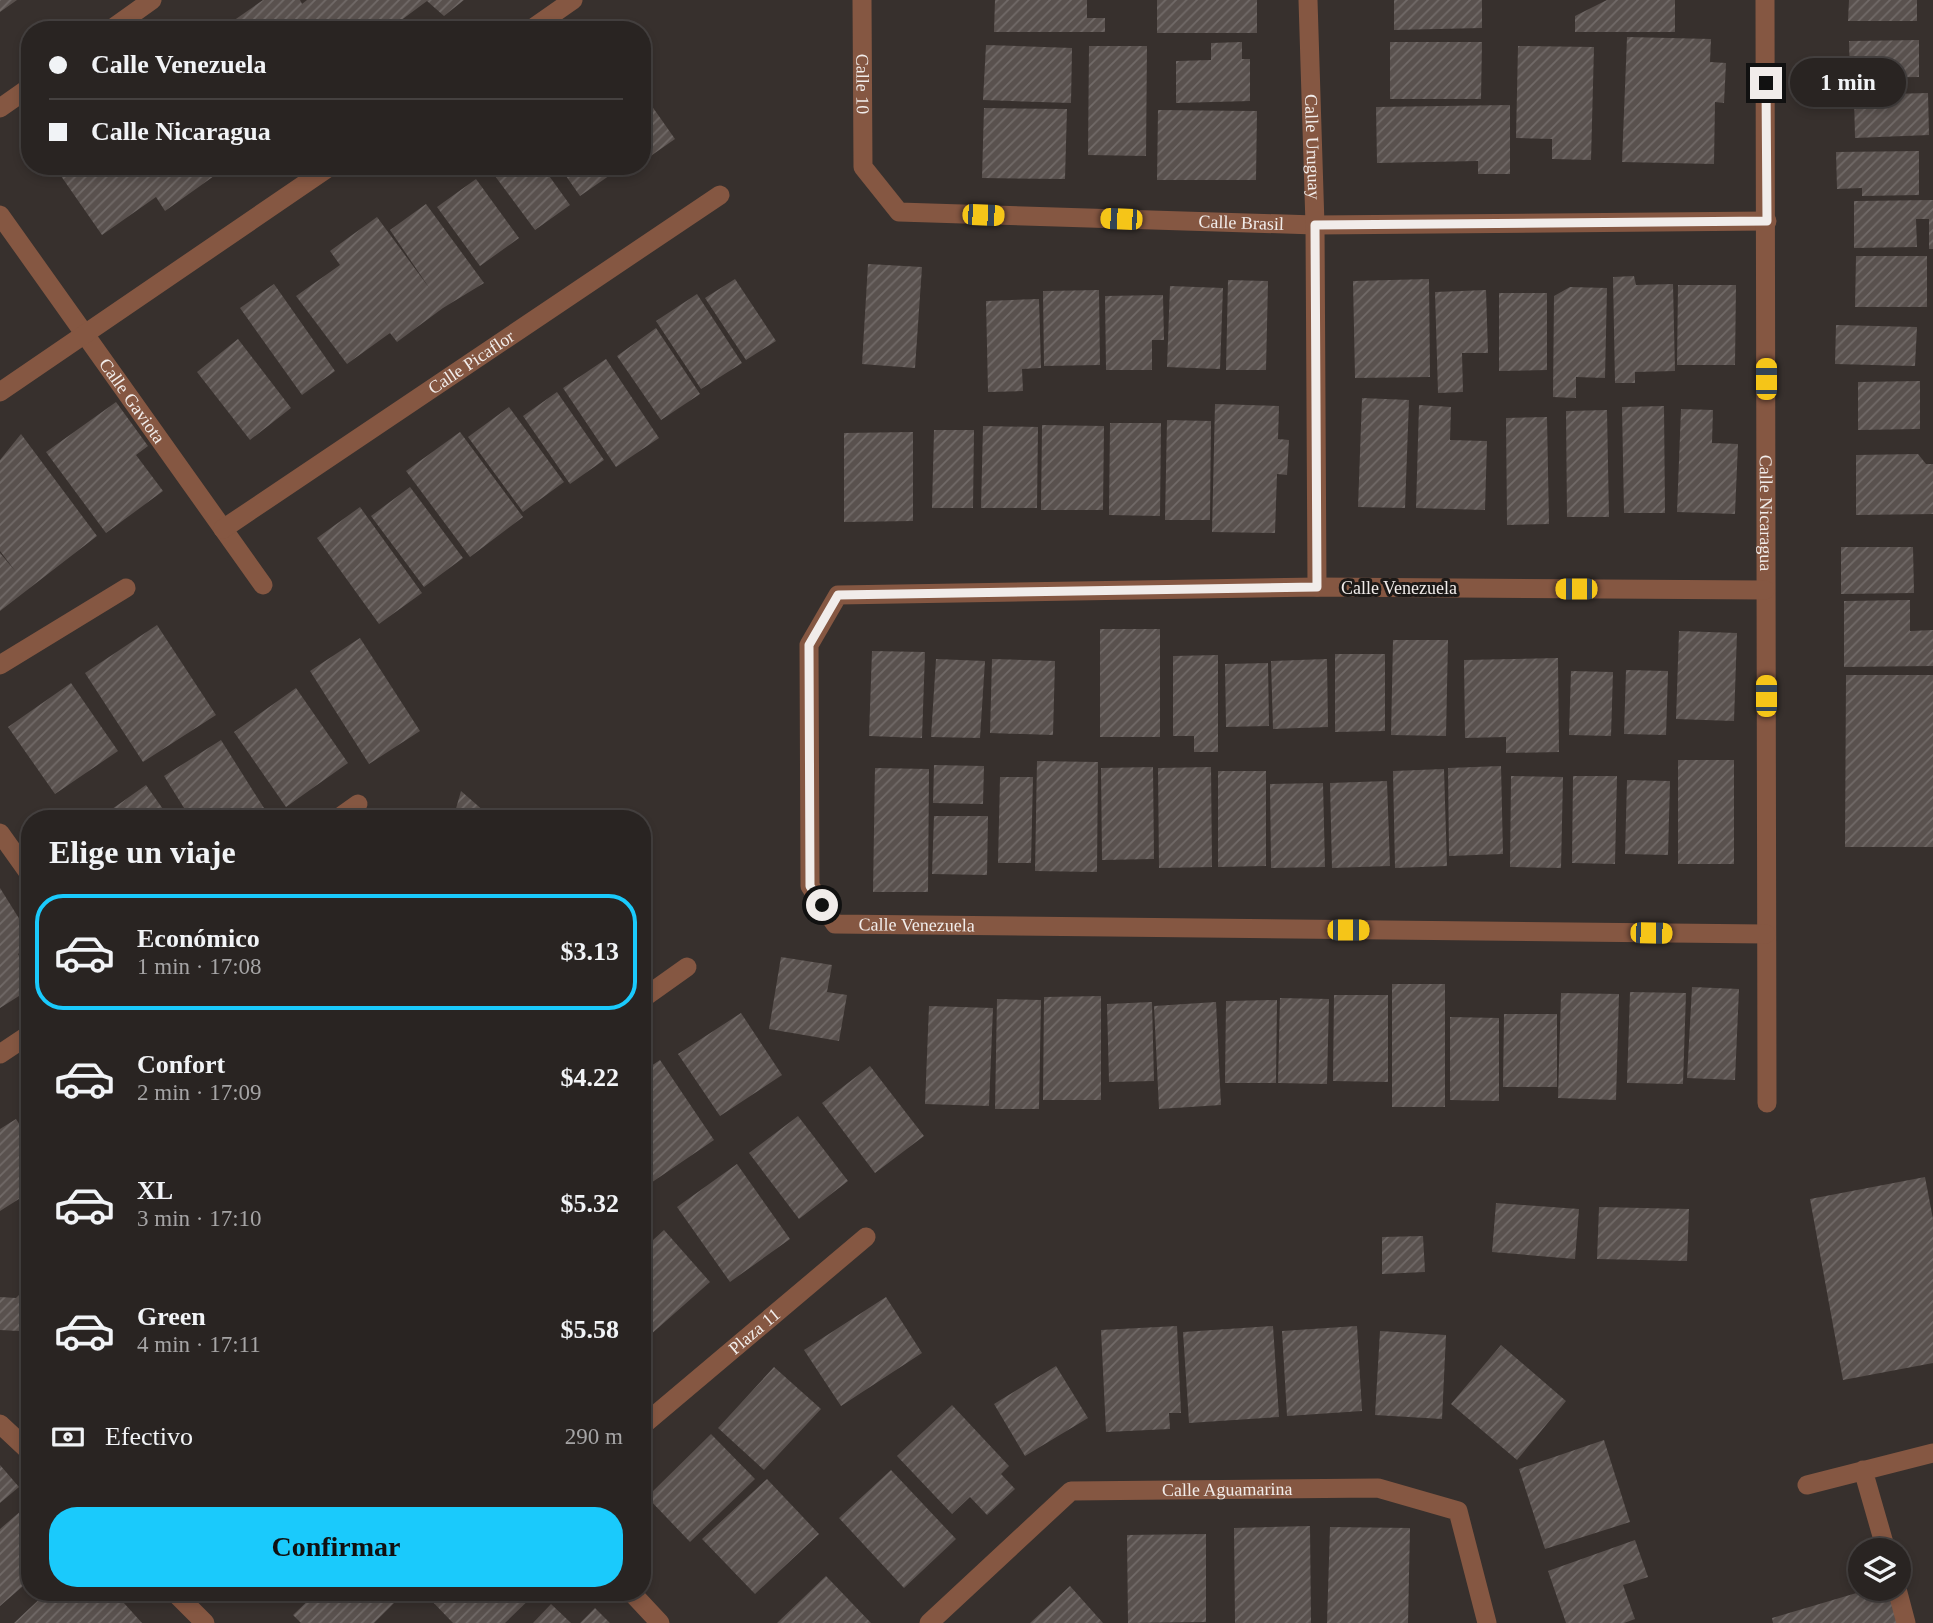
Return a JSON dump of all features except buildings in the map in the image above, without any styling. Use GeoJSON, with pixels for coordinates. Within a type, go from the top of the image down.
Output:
{"type":"FeatureCollection","features":[{"type":"Feature","properties":{"kind":"street"},"geometry":{"type":"LineString","coordinates":[[123,21],[152,0]]}},
{"type":"Feature","properties":{"kind":"street"},"geometry":{"type":"LineString","coordinates":[[543,21],[573,0]]}},
{"type":"Feature","properties":{"kind":"street","name":"Calle 10"},"geometry":{"type":"LineString","coordinates":[[862,0],[863,167]]}},
{"type":"Feature","properties":{"kind":"street","name":"Calle Uruguay"},"geometry":{"type":"LineString","coordinates":[[1308,0],[1315,225],[1317,587]]}},
{"type":"Feature","properties":{"kind":"street","name":"Calle Nicaragua"},"geometry":{"type":"LineString","coordinates":[[1765,0],[1766,1103]]}},
{"type":"Feature","properties":{"kind":"street"},"geometry":{"type":"LineString","coordinates":[[0,108],[21,93]]}},
{"type":"Feature","properties":{"kind":"street","name":"Calle Brasil"},"geometry":{"type":"LineString","coordinates":[[863,167],[900,212],[1315,225],[1767,221]]}},
{"type":"Feature","properties":{"kind":"street"},"geometry":{"type":"LineString","coordinates":[[0,392],[318,175]]}},
{"type":"Feature","properties":{"kind":"street","name":"Calle Picaflor"},"geometry":{"type":"LineString","coordinates":[[223,529],[720,195]]}},
{"type":"Feature","properties":{"kind":"street","name":"Calle Gaviota"},"geometry":{"type":"LineString","coordinates":[[0,215],[263,585]]}},
{"type":"Feature","properties":{"kind":"street","name":"Calle Venezuela"},"geometry":{"type":"LineString","coordinates":[[1765,590],[1317,587],[838,595],[809,645],[810,886],[835,924],[1766,934]]}},
{"type":"Feature","properties":{"kind":"street"},"geometry":{"type":"LineString","coordinates":[[0,665],[127,588]]}},
{"type":"Feature","properties":{"kind":"street"},"geometry":{"type":"LineString","coordinates":[[350,810],[358,804]]}},
{"type":"Feature","properties":{"kind":"street"},"geometry":{"type":"LineString","coordinates":[[0,833],[21,862]]}},
{"type":"Feature","properties":{"kind":"street"},"geometry":{"type":"LineString","coordinates":[[651,993],[687,967]]}},
{"type":"Feature","properties":{"kind":"street"},"geometry":{"type":"LineString","coordinates":[[0,1054],[21,1040]]}},
{"type":"Feature","properties":{"kind":"street","name":"Plaza 11"},"geometry":{"type":"LineString","coordinates":[[651,1418],[866,1237]]}},
{"type":"Feature","properties":{"kind":"street"},"geometry":{"type":"LineString","coordinates":[[0,1424],[21,1444]]}},
{"type":"Feature","properties":{"kind":"street"},"geometry":{"type":"LineString","coordinates":[[1807,1485],[1933,1453]]}},
{"type":"Feature","properties":{"kind":"street"},"geometry":{"type":"LineString","coordinates":[[1863,1470],[1883,1538]]}},
{"type":"Feature","properties":{"kind":"street","name":"Calle Aguamarina"},"geometry":{"type":"LineString","coordinates":[[929,1623],[1071,1491],[1364,1488],[1378,1488],[1458,1511],[1487,1623]]}},
{"type":"Feature","properties":{"kind":"street"},"geometry":{"type":"LineString","coordinates":[[183,1601],[205,1623]]}},
{"type":"Feature","properties":{"kind":"street"},"geometry":{"type":"LineString","coordinates":[[639,1601],[660,1623]]}},
{"type":"Feature","properties":{"kind":"street"},"geometry":{"type":"LineString","coordinates":[[1900,1601],[1906,1623]]}},
{"type":"Feature","properties":{"kind":"route"},"geometry":{"type":"LineString","coordinates":[[822,905],[810,886],[809,645],[838,595],[1317,587],[1315,225],[1767,221],[1766,83]]}}]}
